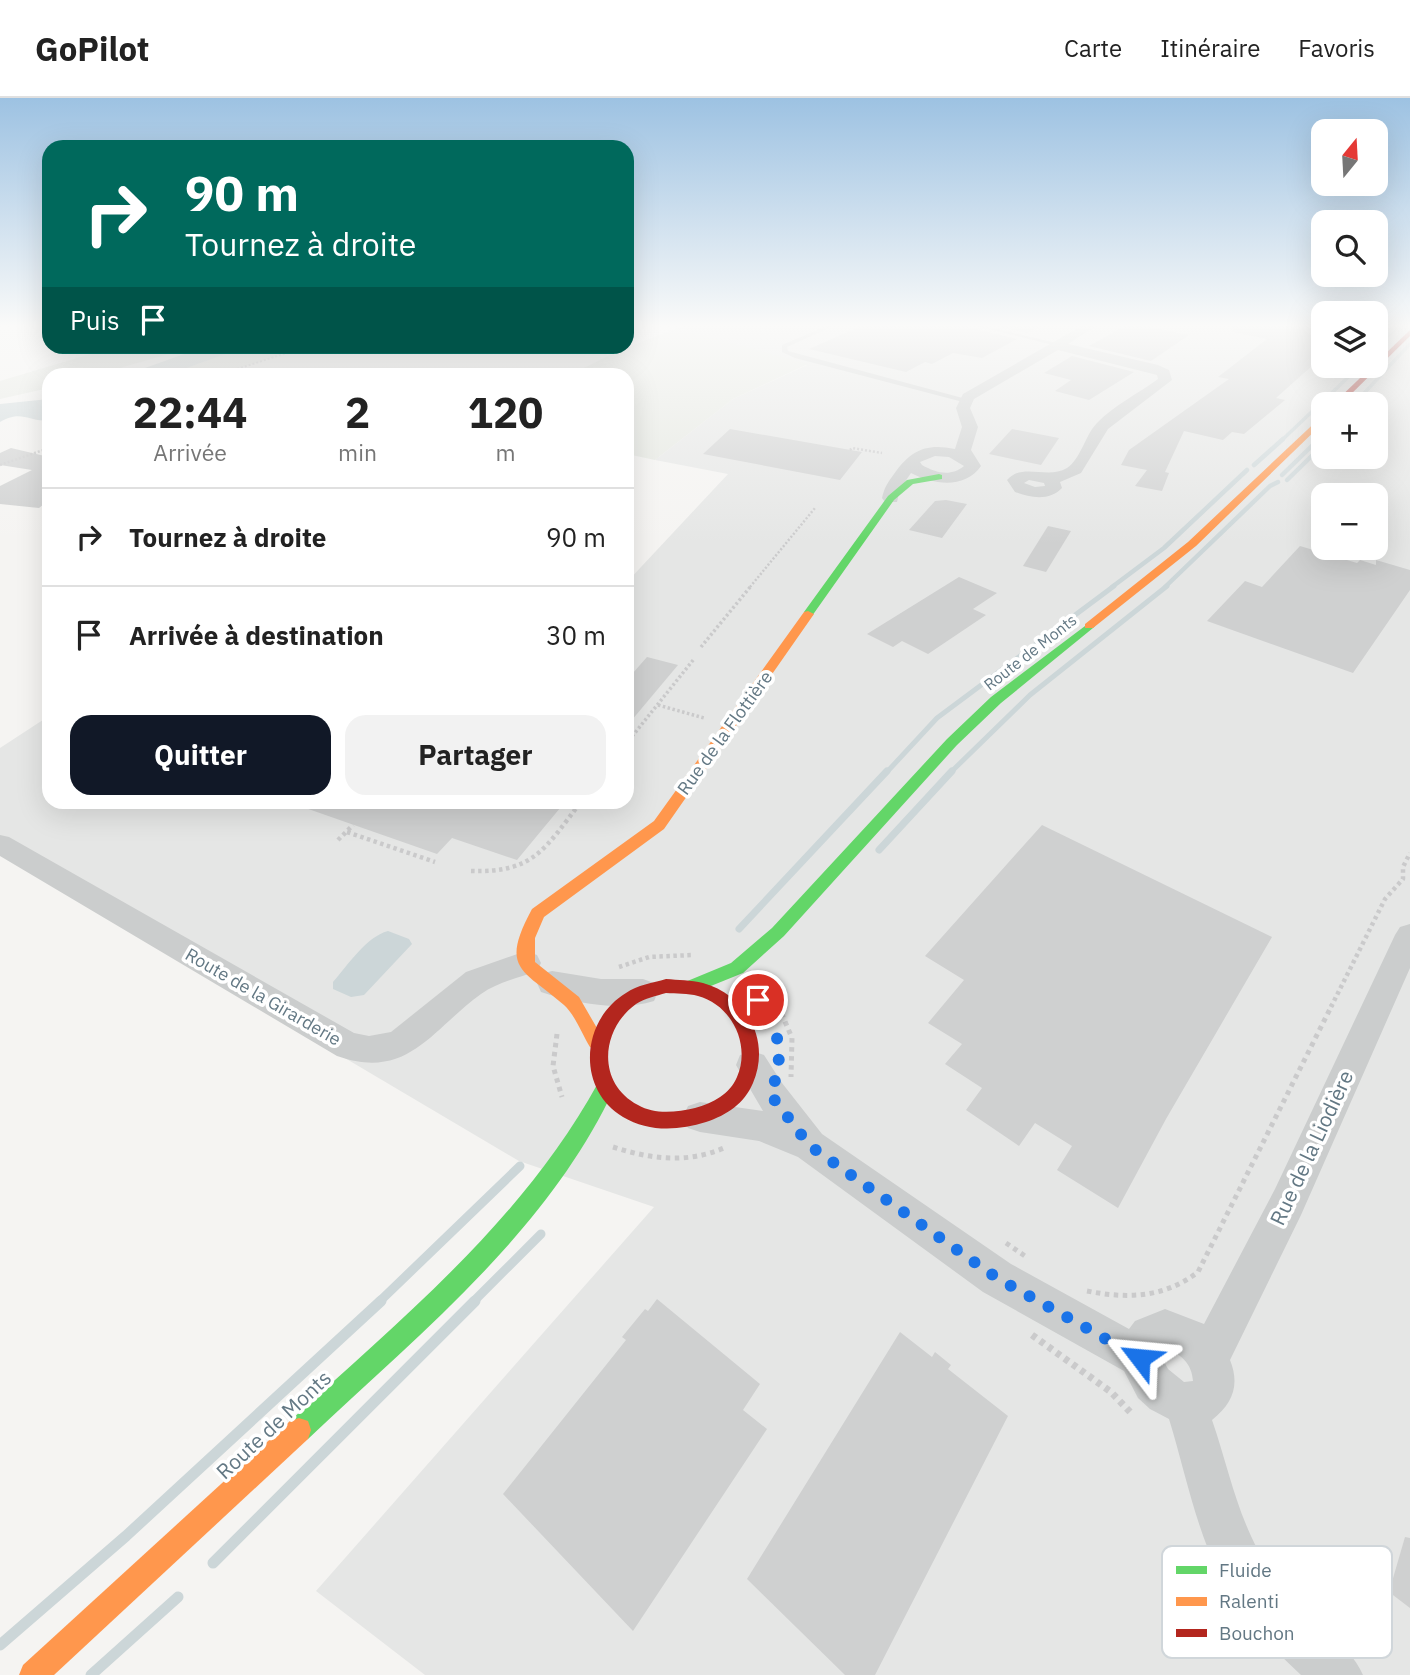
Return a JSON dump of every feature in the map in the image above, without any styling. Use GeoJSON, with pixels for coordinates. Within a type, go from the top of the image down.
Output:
{"type":"FeatureCollection","features":[{"type":"Feature","properties":{"kind":"main road","name":"Route de Monts"},"geometry":{"type":"LineString","coordinates":[[691,987],[737,968],[778,932],[952,742],[996,700],[1192,544],[1311,430]]}},
{"type":"Feature","properties":{"kind":"main road","name":"Rue de la Flottière"},"geometry":{"type":"LineString","coordinates":[[535,972],[527,938],[538,913],[651,833],[731,726],[891,498],[910,482],[939,477]]}},
{"type":"Feature","properties":{"kind":"main road","name":"Route de Monts"},"geometry":{"type":"LineString","coordinates":[[756,981],[778,932]]}},
{"type":"Feature","properties":{"kind":"main road"},"geometry":{"type":"LineString","coordinates":[[535,972],[573,1002],[596,1042]]}},
{"type":"Feature","properties":{"kind":"main road"},"geometry":{"type":"LineString","coordinates":[[666,986],[691,987],[721,997],[743,1018],[753,1040],[752,1065],[746,1081],[730,1101],[700,1117],[673,1121],[647,1117],[628,1110],[606,1089],[595,1062],[596,1042],[602,1026],[612,1012],[643,992],[666,986]]}},
{"type":"Feature","properties":{"kind":"main road"},"geometry":{"type":"LineString","coordinates":[[743,1018],[745,999]]}},
{"type":"Feature","properties":{"kind":"main road","name":"Route de Monts"},"geometry":{"type":"LineString","coordinates":[[536,1197],[592,1117],[606,1089]]}},
{"type":"Feature","properties":{"kind":"main road"},"geometry":{"type":"LineString","coordinates":[[626,1128],[647,1117]]}},
{"type":"Feature","properties":{"kind":"main road","name":"Route de Monts"},"geometry":{"type":"LineString","coordinates":[[33,1675],[289,1440],[471,1266],[536,1197],[584,1157]]}},
{"type":"Feature","properties":{"kind":"street"},"geometry":{"type":"LineString","coordinates":[[968,398],[963,408],[970,427],[963,450],[979,469]]}},
{"type":"Feature","properties":{"kind":"street"},"geometry":{"type":"LineString","coordinates":[[891,498],[892,489],[912,460],[923,453],[941,452],[979,469],[1016,480],[1034,475],[1051,480],[1075,470],[1102,426],[1141,398]]}},
{"type":"Feature","properties":{"kind":"street"},"geometry":{"type":"LineString","coordinates":[[941,452],[964,437],[970,427]]}},
{"type":"Feature","properties":{"kind":"street"},"geometry":{"type":"LineString","coordinates":[[912,460],[914,468],[920,472],[939,477],[960,476],[979,469]]}},
{"type":"Feature","properties":{"kind":"street","name":"Route de la Girarderie"},"geometry":{"type":"LineString","coordinates":[[0,844],[348,1046],[365,1051],[379,1052],[409,1039],[472,984],[535,972]]}},
{"type":"Feature","properties":{"kind":"street","name":"Rue de la Liodière"},"geometry":{"type":"LineString","coordinates":[[1209,1358],[1288,1202],[1410,935]]}},
{"type":"Feature","properties":{"kind":"street"},"geometry":{"type":"LineString","coordinates":[[535,972],[583,990],[643,992]]}},
{"type":"Feature","properties":{"kind":"street"},"geometry":{"type":"LineString","coordinates":[[752,1065],[770,1094],[810,1146]]}},
{"type":"Feature","properties":{"kind":"street"},"geometry":{"type":"LineString","coordinates":[[700,1117],[761,1126],[810,1146],[997,1278],[1140,1358]]}},
{"type":"Feature","properties":{"kind":"street"},"geometry":{"type":"LineString","coordinates":[[1165,1329],[1189,1336],[1209,1358],[1215,1381],[1213,1392],[1207,1400],[1197,1405],[1186,1405],[1173,1401],[1150,1383],[1140,1358],[1141,1346],[1146,1337],[1154,1331],[1165,1329]]}},
{"type":"Feature","properties":{"kind":"street"},"geometry":{"type":"LineString","coordinates":[[1186,1405],[1216,1510],[1230,1546]]}},
{"type":"Feature","properties":{"kind":"street"},"geometry":{"type":"LineString","coordinates":[[1318,1658],[1338,1675]]}},
{"type":"Feature","properties":{"kind":"lane"},"geometry":{"type":"LineString","coordinates":[[955,398],[965,400]]}},
{"type":"Feature","properties":{"kind":"path"},"geometry":{"type":"LineString","coordinates":[[850,450],[852,448],[882,453]]}},
{"type":"Feature","properties":{"kind":"path"},"geometry":{"type":"LineString","coordinates":[[0,465],[42,450]]}},
{"type":"Feature","properties":{"kind":"path"},"geometry":{"type":"LineString","coordinates":[[701,647],[815,508]]}},
{"type":"Feature","properties":{"kind":"path"},"geometry":{"type":"LineString","coordinates":[[634,734],[694,659]]}},
{"type":"Feature","properties":{"kind":"path"},"geometry":{"type":"LineString","coordinates":[[658,705],[731,726]]}},
{"type":"Feature","properties":{"kind":"path"},"geometry":{"type":"LineString","coordinates":[[471,871],[504,872],[521,867],[540,852],[574,809]]}},
{"type":"Feature","properties":{"kind":"path"},"geometry":{"type":"LineString","coordinates":[[338,840],[354,825]]}},
{"type":"Feature","properties":{"kind":"path"},"geometry":{"type":"LineString","coordinates":[[347,832],[435,862]]}},
{"type":"Feature","properties":{"kind":"path"},"geometry":{"type":"LineString","coordinates":[[1083,1290],[1104,1295],[1137,1297],[1171,1289],[1188,1281],[1198,1272],[1385,899],[1403,879],[1403,867],[1410,853]]}},
{"type":"Feature","properties":{"kind":"path"},"geometry":{"type":"LineString","coordinates":[[756,981],[778,1004],[788,1023],[794,1064],[789,1086]]}},
{"type":"Feature","properties":{"kind":"path"},"geometry":{"type":"LineString","coordinates":[[560,1024],[553,1049],[553,1066],[556,1083],[568,1107]]}},
{"type":"Feature","properties":{"kind":"path"},"geometry":{"type":"LineString","coordinates":[[997,1237],[1029,1259]]}},
{"type":"Feature","properties":{"kind":"shaded area"},"geometry":{"type":"Polygon","coordinates":[[[634,398],[736,398],[733,399],[655,460],[634,456],[634,398]]]}},
{"type":"Feature","properties":{"kind":"shaded area"},"geometry":{"type":"Polygon","coordinates":[[[736,398],[1311,398],[1311,469],[1388,469],[1388,398],[1410,398],[1410,1675],[425,1675],[316,1591],[654,1207],[519,1161],[0,854],[0,748],[42,721],[42,809],[634,809],[634,575],[728,474],[655,460],[736,398]]]}},
{"type":"Feature","properties":{"kind":"shaded area"},"geometry":{"type":"Polygon","coordinates":[[[42,400],[42,420],[20,416],[0,422],[0,404],[42,400]]]}},
{"type":"Feature","properties":{"kind":"shaded area"},"geometry":{"type":"Polygon","coordinates":[[[388,931],[409,939],[412,944],[364,995],[351,997],[333,989],[333,982],[358,952],[372,939],[388,931]]]}},
{"type":"Feature","properties":{"kind":"building"},"geometry":{"type":"Polygon","coordinates":[[[1203,398],[1276,398],[1285,400],[1244,434],[1232,432],[1223,440],[1184,431],[1165,472],[1169,473],[1162,491],[1135,486],[1147,470],[1121,465],[1129,450],[1203,398]]]}},
{"type":"Feature","properties":{"kind":"building"},"geometry":{"type":"Polygon","coordinates":[[[730,429],[862,452],[840,480],[703,454],[730,429]]]}},
{"type":"Feature","properties":{"kind":"building"},"geometry":{"type":"Polygon","coordinates":[[[1012,429],[1059,438],[1041,465],[989,454],[1012,429]]]}},
{"type":"Feature","properties":{"kind":"building"},"geometry":{"type":"Polygon","coordinates":[[[11,448],[42,455],[42,506],[39,508],[0,504],[0,486],[32,470],[0,465],[0,453],[11,448]]]}},
{"type":"Feature","properties":{"kind":"building"},"geometry":{"type":"Polygon","coordinates":[[[935,501],[967,504],[942,538],[909,530],[935,501]]]}},
{"type":"Feature","properties":{"kind":"building"},"geometry":{"type":"Polygon","coordinates":[[[1048,526],[1071,531],[1046,572],[1023,566],[1048,526]]]}},
{"type":"Feature","properties":{"kind":"building"},"geometry":{"type":"Polygon","coordinates":[[[1300,546],[1311,549],[1311,560],[1347,560],[1357,563],[1360,560],[1376,565],[1376,560],[1410,570],[1410,590],[1353,673],[1207,621],[1245,581],[1262,587],[1300,546]]]}},
{"type":"Feature","properties":{"kind":"building"},"geometry":{"type":"Polygon","coordinates":[[[959,577],[997,593],[973,609],[986,615],[928,654],[902,641],[893,647],[867,634],[959,577]]]}},
{"type":"Feature","properties":{"kind":"building"},"geometry":{"type":"Polygon","coordinates":[[[647,657],[678,665],[634,717],[634,672],[647,657]]]}},
{"type":"Feature","properties":{"kind":"building"},"geometry":{"type":"Polygon","coordinates":[[[308,809],[559,809],[517,860],[452,838],[437,854],[308,809]]]}},
{"type":"Feature","properties":{"kind":"building"},"geometry":{"type":"Polygon","coordinates":[[[1042,825],[1272,937],[1166,1119],[1118,1208],[1057,1170],[1072,1146],[1035,1123],[1019,1146],[966,1110],[982,1088],[945,1064],[962,1044],[928,1023],[964,980],[925,956],[1042,825]]]}},
{"type":"Feature","properties":{"kind":"building"},"geometry":{"type":"Polygon","coordinates":[[[657,1299],[760,1384],[743,1410],[767,1429],[633,1631],[503,1494],[626,1340],[622,1337],[657,1299]]]}},
{"type":"Feature","properties":{"kind":"building"},"geometry":{"type":"Polygon","coordinates":[[[900,1332],[932,1357],[935,1352],[951,1365],[948,1369],[1008,1416],[875,1675],[845,1675],[747,1579],[900,1332]]]}},
{"type":"Feature","properties":{"kind":"building"},"geometry":{"type":"Polygon","coordinates":[[[1405,1537],[1410,1538],[1410,1608],[1392,1594],[1392,1582],[1405,1537]]]}},
{"type":"Feature","properties":{"kind":"waterway"},"geometry":{"type":"LineString","coordinates":[[1281,441],[1327,398]]}},
{"type":"Feature","properties":{"kind":"waterway"},"geometry":{"type":"LineString","coordinates":[[1254,465],[1283,439]]}},
{"type":"Feature","properties":{"kind":"waterway"},"geometry":{"type":"LineString","coordinates":[[1282,475],[1311,447]]}},
{"type":"Feature","properties":{"kind":"waterway"},"geometry":{"type":"LineString","coordinates":[[1287,480],[1311,457]]}},
{"type":"Feature","properties":{"kind":"waterway"},"geometry":{"type":"LineString","coordinates":[[1112,587],[1164,548],[1247,470]]}},
{"type":"Feature","properties":{"kind":"waterway"},"geometry":{"type":"LineString","coordinates":[[1165,587],[1270,486],[1278,482]]}},
{"type":"Feature","properties":{"kind":"waterway"},"geometry":{"type":"LineString","coordinates":[[886,773],[937,718],[1114,586]]}},
{"type":"Feature","properties":{"kind":"waterway"},"geometry":{"type":"LineString","coordinates":[[952,772],[1030,695],[1167,586]]}},
{"type":"Feature","properties":{"kind":"waterway"},"geometry":{"type":"LineString","coordinates":[[739,929],[887,771]]}},
{"type":"Feature","properties":{"kind":"waterway"},"geometry":{"type":"LineString","coordinates":[[879,850],[952,772]]}},
{"type":"Feature","properties":{"kind":"waterway"},"geometry":{"type":"LineString","coordinates":[[379,1302],[520,1166]]}},
{"type":"Feature","properties":{"kind":"waterway"},"geometry":{"type":"LineString","coordinates":[[473,1302],[541,1234]]}},
{"type":"Feature","properties":{"kind":"waterway"},"geometry":{"type":"LineString","coordinates":[[0,1645],[126,1536],[381,1301]]}},
{"type":"Feature","properties":{"kind":"waterway"},"geometry":{"type":"LineString","coordinates":[[213,1563],[475,1301]]}},
{"type":"Feature","properties":{"kind":"waterway"},"geometry":{"type":"LineString","coordinates":[[91,1675],[178,1597]]}},
{"type":"Feature","properties":{"kind":"traffic: fast"},"geometry":{"type":"LineString","coordinates":[[808,614],[891,498],[910,482],[939,477]]}},
{"type":"Feature","properties":{"kind":"traffic: fast"},"geometry":{"type":"LineString","coordinates":[[691,987],[737,968],[778,932],[952,742],[996,700],[1089,626]]}},
{"type":"Feature","properties":{"kind":"traffic: fast"},"geometry":{"type":"LineString","coordinates":[[299,1430],[433,1306],[497,1241],[562,1161],[605,1089]]}},
{"type":"Feature","properties":{"kind":"traffic: slow"},"geometry":{"type":"LineString","coordinates":[[1089,626],[1192,544],[1311,430]]}},
{"type":"Feature","properties":{"kind":"traffic: slow"},"geometry":{"type":"LineString","coordinates":[[596,1042],[573,1002],[532,972],[526,963],[527,938],[538,913],[659,825],[808,614]]}},
{"type":"Feature","properties":{"kind":"traffic: slow"},"geometry":{"type":"LineString","coordinates":[[33,1675],[299,1430]]}},
{"type":"Feature","properties":{"kind":"traffic: jam"},"geometry":{"type":"LineString","coordinates":[[666,986],[703,990],[729,1005],[746,1028],[752,1054],[750,1069],[737,1094],[716,1109],[685,1119],[651,1119],[630,1111],[615,1099],[604,1084],[599,1066],[598,1047],[614,1012],[631,998],[666,986]]}},
{"type":"Feature","properties":{"kind":"route"},"geometry":{"type":"LineString","coordinates":[[758,1000],[775,1027],[779,1043],[777,1078],[770,1094],[810,1146],[997,1278],[1140,1358]]}}]}
